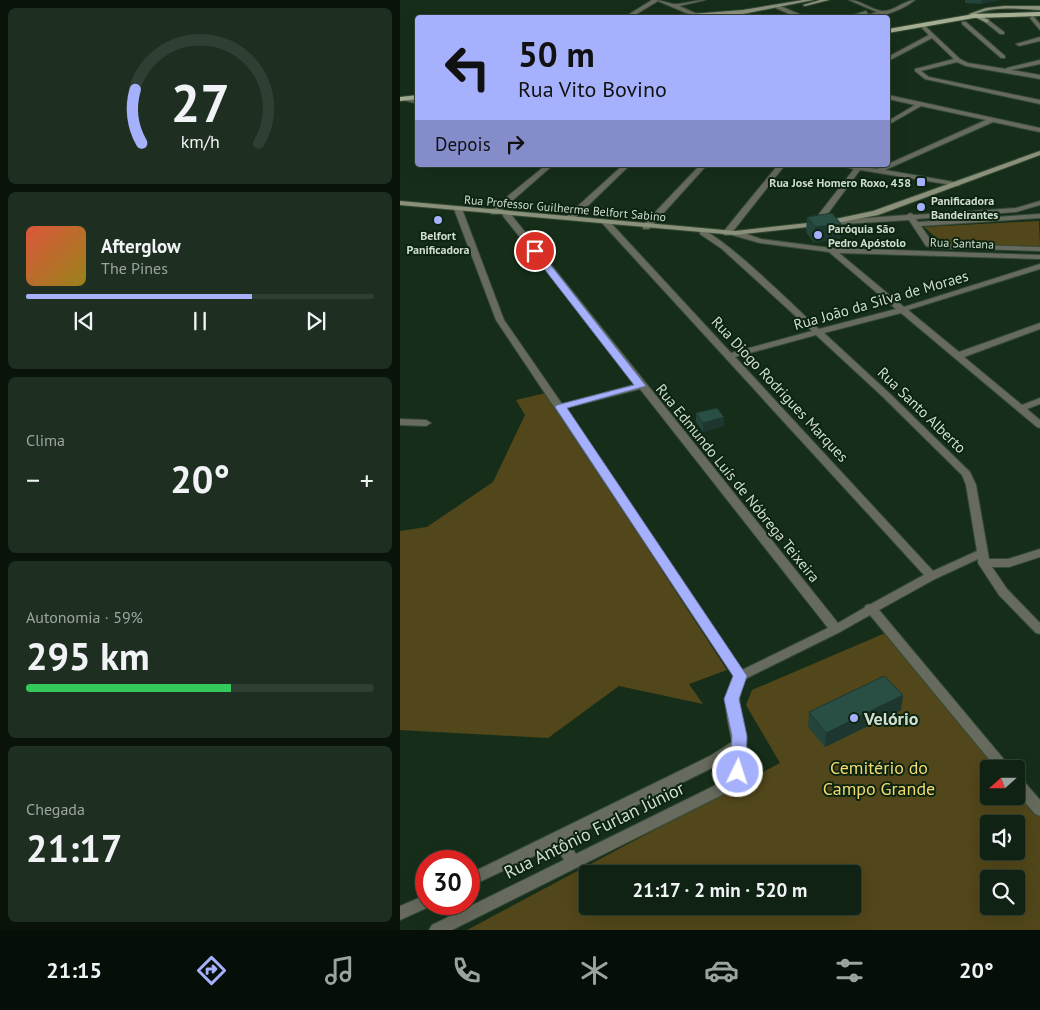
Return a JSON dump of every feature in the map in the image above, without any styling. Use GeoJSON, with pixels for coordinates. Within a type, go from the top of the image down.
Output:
{"type":"FeatureCollection","features":[{"type":"Feature","properties":{"kind":"main road"},"geometry":{"type":"LineString","coordinates":[[927,25],[954,14],[981,11]]}},
{"type":"Feature","properties":{"kind":"main road"},"geometry":{"type":"LineString","coordinates":[[890,32],[974,16],[1038,17]]}},
{"type":"Feature","properties":{"kind":"main road"},"geometry":{"type":"LineString","coordinates":[[927,25],[1038,17]]}},
{"type":"Feature","properties":{"kind":"main road"},"geometry":{"type":"LineString","coordinates":[[401,100],[415,100]]}},
{"type":"Feature","properties":{"kind":"street"},"geometry":{"type":"LineString","coordinates":[[630,15],[658,0],[692,15]]}},
{"type":"Feature","properties":{"kind":"street"},"geometry":{"type":"LineString","coordinates":[[674,6],[703,0]]}},
{"type":"Feature","properties":{"kind":"street"},"geometry":{"type":"LineString","coordinates":[[777,9],[811,0]]}},
{"type":"Feature","properties":{"kind":"street"},"geometry":{"type":"LineString","coordinates":[[706,15],[777,9],[827,0]]}},
{"type":"Feature","properties":{"kind":"street"},"geometry":{"type":"LineString","coordinates":[[851,0],[883,13]]}},
{"type":"Feature","properties":{"kind":"street"},"geometry":{"type":"LineString","coordinates":[[874,15],[913,0]]}},
{"type":"Feature","properties":{"kind":"street"},"geometry":{"type":"LineString","coordinates":[[1002,33],[987,21],[974,16],[972,13],[1020,6],[1028,1],[1040,7]]}},
{"type":"Feature","properties":{"kind":"street"},"geometry":{"type":"LineString","coordinates":[[1009,8],[1040,7]]}},
{"type":"Feature","properties":{"kind":"street"},"geometry":{"type":"LineString","coordinates":[[777,9],[786,15]]}},
{"type":"Feature","properties":{"kind":"street"},"geometry":{"type":"LineString","coordinates":[[777,9],[795,15]]}},
{"type":"Feature","properties":{"kind":"street"},"geometry":{"type":"LineString","coordinates":[[859,15],[877,11]]}},
{"type":"Feature","properties":{"kind":"street"},"geometry":{"type":"LineString","coordinates":[[1038,17],[1040,28]]}},
{"type":"Feature","properties":{"kind":"street"},"geometry":{"type":"LineString","coordinates":[[964,23],[1003,57]]}},
{"type":"Feature","properties":{"kind":"street"},"geometry":{"type":"LineString","coordinates":[[927,25],[932,36],[958,60],[977,67],[1040,77]]}},
{"type":"Feature","properties":{"kind":"street"},"geometry":{"type":"LineString","coordinates":[[890,58],[932,36]]}},
{"type":"Feature","properties":{"kind":"street"},"geometry":{"type":"LineString","coordinates":[[1018,44],[1040,39]]}},
{"type":"Feature","properties":{"kind":"street"},"geometry":{"type":"LineString","coordinates":[[958,60],[917,70],[936,82],[1040,102]]}},
{"type":"Feature","properties":{"kind":"street"},"geometry":{"type":"LineString","coordinates":[[1003,70],[1040,62]]}},
{"type":"Feature","properties":{"kind":"street"},"geometry":{"type":"LineString","coordinates":[[890,96],[1040,130]]}},
{"type":"Feature","properties":{"kind":"street"},"geometry":{"type":"LineString","coordinates":[[890,122],[920,104]]}},
{"type":"Feature","properties":{"kind":"street"},"geometry":{"type":"LineString","coordinates":[[890,166],[991,120]]}},
{"type":"Feature","properties":{"kind":"street"},"geometry":{"type":"LineString","coordinates":[[826,224],[875,212],[958,184],[1040,153]]}},
{"type":"Feature","properties":{"kind":"street"},"geometry":{"type":"LineString","coordinates":[[494,212],[548,167]]}},
{"type":"Feature","properties":{"kind":"street"},"geometry":{"type":"LineString","coordinates":[[570,218],[625,167]]}},
{"type":"Feature","properties":{"kind":"street"},"geometry":{"type":"LineString","coordinates":[[646,227],[702,167]]}},
{"type":"Feature","properties":{"kind":"street"},"geometry":{"type":"LineString","coordinates":[[727,233],[780,167]]}},
{"type":"Feature","properties":{"kind":"street"},"geometry":{"type":"LineString","coordinates":[[852,167],[958,184]]}},
{"type":"Feature","properties":{"kind":"street"},"geometry":{"type":"LineString","coordinates":[[878,171],[887,167]]}},
{"type":"Feature","properties":{"kind":"street"},"geometry":{"type":"LineString","coordinates":[[815,225],[858,168]]}},
{"type":"Feature","properties":{"kind":"street","name":"Rua Professor Guilherme Belfort Sabino"},"geometry":{"type":"LineString","coordinates":[[400,203],[703,232],[753,232],[815,225]]}},
{"type":"Feature","properties":{"kind":"street"},"geometry":{"type":"LineString","coordinates":[[815,225],[1016,210],[1040,203]]}},
{"type":"Feature","properties":{"kind":"street"},"geometry":{"type":"LineString","coordinates":[[458,209],[500,320],[740,676],[836,629],[870,608],[931,576],[983,558],[1009,563],[1040,553]]}},
{"type":"Feature","properties":{"kind":"street"},"geometry":{"type":"LineString","coordinates":[[875,212],[914,218],[1040,216]]}},
{"type":"Feature","properties":{"kind":"street","name":"Rua Edmundo Luís de Nóbrega Teixeira"},"geometry":{"type":"LineString","coordinates":[[506,214],[836,629]]}},
{"type":"Feature","properties":{"kind":"street"},"geometry":{"type":"LineString","coordinates":[[914,218],[930,244],[935,246],[1040,249]]}},
{"type":"Feature","properties":{"kind":"street","name":"Rua Diogo Rodrigues Marques"},"geometry":{"type":"LineString","coordinates":[[606,223],[931,576]]}},
{"type":"Feature","properties":{"kind":"street","name":"Rua Santo Alberto"},"geometry":{"type":"LineString","coordinates":[[703,232],[725,247],[885,394],[966,474],[972,485],[983,558],[1003,592],[1040,630]]}},
{"type":"Feature","properties":{"kind":"street"},"geometry":{"type":"LineString","coordinates":[[753,232],[777,243]]}},
{"type":"Feature","properties":{"kind":"street","name":"Rua Santana"},"geometry":{"type":"LineString","coordinates":[[727,233],[777,243],[831,250],[1040,257]]}},
{"type":"Feature","properties":{"kind":"street","name":"Rua Santo Alberto"},"geometry":{"type":"LineString","coordinates":[[725,247],[727,233]]}},
{"type":"Feature","properties":{"kind":"street"},"geometry":{"type":"LineString","coordinates":[[831,250],[1040,425]]}},
{"type":"Feature","properties":{"kind":"street","name":"Rua João da Silva de Moraes"},"geometry":{"type":"LineString","coordinates":[[729,356],[901,310],[1040,266]]}},
{"type":"Feature","properties":{"kind":"street"},"geometry":{"type":"LineString","coordinates":[[957,356],[1040,326]]}},
{"type":"Feature","properties":{"kind":"street"},"geometry":{"type":"LineString","coordinates":[[560,407],[641,386]]}},
{"type":"Feature","properties":{"kind":"street"},"geometry":{"type":"LineString","coordinates":[[1020,409],[1040,400]]}},
{"type":"Feature","properties":{"kind":"street"},"geometry":{"type":"LineString","coordinates":[[400,422],[426,422]]}},
{"type":"Feature","properties":{"kind":"street"},"geometry":{"type":"LineString","coordinates":[[870,608],[997,760]]}},
{"type":"Feature","properties":{"kind":"street","name":"Rua Antônio Furlan Júnior"},"geometry":{"type":"LineString","coordinates":[[437,930],[726,786],[734,780],[738,772],[740,744],[731,699],[740,676]]}},
{"type":"Feature","properties":{"kind":"street","name":"Rua Antônio Furlan Júnior"},"geometry":{"type":"LineString","coordinates":[[480,876],[715,760],[740,744]]}},
{"type":"Feature","properties":{"kind":"street"},"geometry":{"type":"LineString","coordinates":[[1025,792],[1040,810]]}},
{"type":"Feature","properties":{"kind":"street"},"geometry":{"type":"LineString","coordinates":[[557,837],[573,862]]}},
{"type":"Feature","properties":{"kind":"street"},"geometry":{"type":"LineString","coordinates":[[400,913],[415,906]]}},
{"type":"Feature","properties":{"kind":"green space"},"geometry":{"type":"Polygon","coordinates":[[[1039,221],[1040,246],[945,245],[924,227],[1039,221]]]}},
{"type":"Feature","properties":{"kind":"green space"},"geometry":{"type":"Polygon","coordinates":[[[546,393],[727,670],[689,684],[703,704],[619,686],[548,738],[400,730],[400,531],[427,527],[493,482],[525,415],[516,400],[546,393]]]}},
{"type":"Feature","properties":{"kind":"green space","name":"Cemitério do Campo Grande"},"geometry":{"type":"Polygon","coordinates":[[[890,631],[994,760],[980,760],[980,805],[1025,805],[1025,799],[1040,817],[1040,930],[467,930],[579,870],[579,915],[861,915],[861,865],[589,865],[780,763],[746,705],[752,690],[890,631]]]}},
{"type":"Feature","properties":{"kind":"building"},"geometry":{"type":"Polygon","coordinates":[[[832,213],[841,224],[815,227],[807,217],[832,213]]]}},
{"type":"Feature","properties":{"kind":"building"},"geometry":{"type":"Polygon","coordinates":[[[717,408],[724,417],[703,423],[696,413],[717,408]]]}},
{"type":"Feature","properties":{"kind":"building"},"geometry":{"type":"Polygon","coordinates":[[[884,676],[903,695],[826,733],[809,712],[884,676]]]}},
{"type":"Feature","properties":{"kind":"place","name":"Rua José Homero Roxo, 458"},"geometry":{"type":"Point","coordinates":[921,182]}},
{"type":"Feature","properties":{"kind":"place","name":"Panificadora Bandeirantes"},"geometry":{"type":"Point","coordinates":[921,207]}},
{"type":"Feature","properties":{"kind":"place","name":"Belfort Panificadora"},"geometry":{"type":"Point","coordinates":[438,220]}},
{"type":"Feature","properties":{"kind":"place","name":"Paróquia São Pedro Apóstolo"},"geometry":{"type":"Point","coordinates":[818,235]}},
{"type":"Feature","properties":{"kind":"place","name":"Velório"},"geometry":{"type":"Point","coordinates":[854,718]}},
{"type":"Feature","properties":{"kind":"route"},"geometry":{"type":"LineString","coordinates":[[535,251],[641,386],[560,407],[740,676],[732,692],[731,699],[740,744],[738,772]]}}]}
